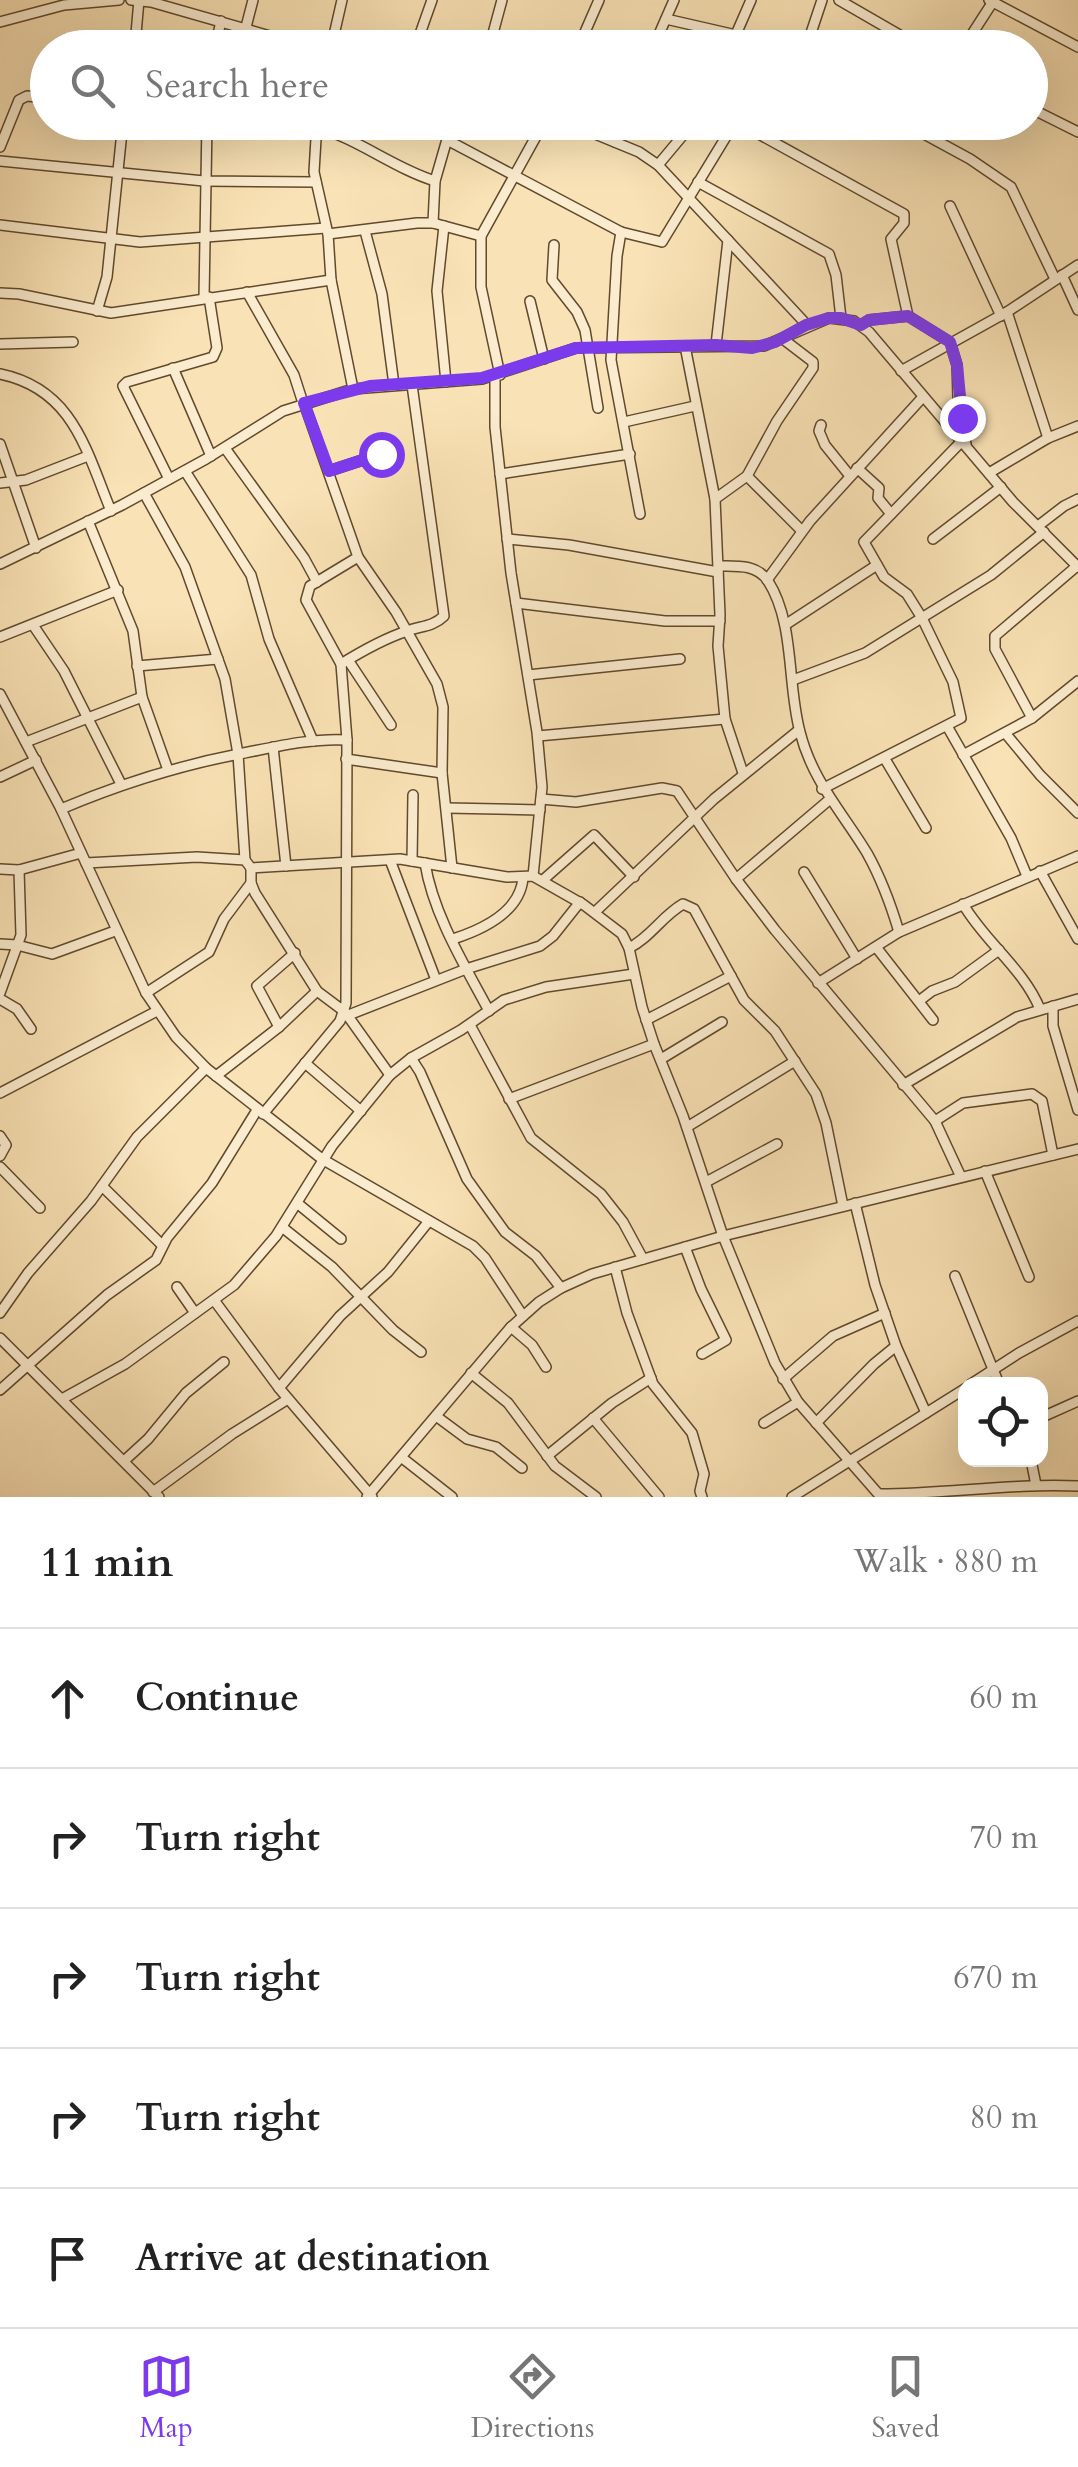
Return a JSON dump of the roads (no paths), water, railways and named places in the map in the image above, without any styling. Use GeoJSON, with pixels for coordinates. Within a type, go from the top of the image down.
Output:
{"type":"FeatureCollection","features":[{"type":"Feature","properties":{"kind":"street"},"geometry":{"type":"LineString","coordinates":[[0,22],[64,6],[119,0]]}},
{"type":"Feature","properties":{"kind":"street"},"geometry":{"type":"LineString","coordinates":[[135,30],[135,0],[256,30]]}},
{"type":"Feature","properties":{"kind":"street"},"geometry":{"type":"LineString","coordinates":[[246,27],[252,0]]}},
{"type":"Feature","properties":{"kind":"street"},"geometry":{"type":"LineString","coordinates":[[335,30],[342,0]]}},
{"type":"Feature","properties":{"kind":"street"},"geometry":{"type":"LineString","coordinates":[[422,30],[432,0]]}},
{"type":"Feature","properties":{"kind":"street"},"geometry":{"type":"LineString","coordinates":[[494,30],[502,0]]}},
{"type":"Feature","properties":{"kind":"street"},"geometry":{"type":"LineString","coordinates":[[586,30],[598,0]]}},
{"type":"Feature","properties":{"kind":"street"},"geometry":{"type":"LineString","coordinates":[[661,30],[674,0]]}},
{"type":"Feature","properties":{"kind":"street"},"geometry":{"type":"LineString","coordinates":[[738,30],[751,0]]}},
{"type":"Feature","properties":{"kind":"street"},"geometry":{"type":"LineString","coordinates":[[812,30],[822,0]]}},
{"type":"Feature","properties":{"kind":"street"},"geometry":{"type":"LineString","coordinates":[[839,0],[891,30]]}},
{"type":"Feature","properties":{"kind":"street"},"geometry":{"type":"LineString","coordinates":[[974,30],[992,0],[1047,30]]}},
{"type":"Feature","properties":{"kind":"street"},"geometry":{"type":"LineString","coordinates":[[666,19],[717,30]]}},
{"type":"Feature","properties":{"kind":"street"},"geometry":{"type":"LineString","coordinates":[[220,30],[222,21]]}},
{"type":"Feature","properties":{"kind":"street"},"geometry":{"type":"LineString","coordinates":[[1048,31],[1078,47]]}},
{"type":"Feature","properties":{"kind":"street"},"geometry":{"type":"LineString","coordinates":[[0,147],[19,100],[30,96]]}},
{"type":"Feature","properties":{"kind":"street"},"geometry":{"type":"LineString","coordinates":[[1048,117],[1078,132]]}},
{"type":"Feature","properties":{"kind":"street"},"geometry":{"type":"LineString","coordinates":[[97,311],[107,277],[122,140]]}},
{"type":"Feature","properties":{"kind":"street"},"geometry":{"type":"LineString","coordinates":[[170,479],[124,386],[216,354],[207,297],[206,140]]}},
{"type":"Feature","properties":{"kind":"street"},"geometry":{"type":"LineString","coordinates":[[317,140],[316,182],[352,390]]}},
{"type":"Feature","properties":{"kind":"street"},"geometry":{"type":"LineString","coordinates":[[347,140],[409,173],[435,181]]}},
{"type":"Feature","properties":{"kind":"street"},"geometry":{"type":"LineString","coordinates":[[533,878],[541,798],[538,736],[507,539],[495,427],[498,375],[480,287],[480,236],[534,140]]}},
{"type":"Feature","properties":{"kind":"street"},"geometry":{"type":"LineString","coordinates":[[609,140],[658,165],[806,325]]}},
{"type":"Feature","properties":{"kind":"street"},"geometry":{"type":"LineString","coordinates":[[658,165],[679,140]]}},
{"type":"Feature","properties":{"kind":"street"},"geometry":{"type":"LineString","coordinates":[[446,382],[437,291],[435,181],[449,142],[621,232],[662,242],[725,140]]}},
{"type":"Feature","properties":{"kind":"street"},"geometry":{"type":"LineString","coordinates":[[765,140],[904,214],[904,224],[890,238],[908,316]]}},
{"type":"Feature","properties":{"kind":"street"},"geometry":{"type":"LineString","coordinates":[[935,140],[1010,187],[1078,310]]}},
{"type":"Feature","properties":{"kind":"street"},"geometry":{"type":"LineString","coordinates":[[0,161],[204,181],[316,182]]}},
{"type":"Feature","properties":{"kind":"street"},"geometry":{"type":"LineString","coordinates":[[698,182],[829,254],[836,275],[841,318]]}},
{"type":"Feature","properties":{"kind":"street"},"geometry":{"type":"LineString","coordinates":[[950,206],[1004,314],[1048,438]]}},
{"type":"Feature","properties":{"kind":"street"},"geometry":{"type":"LineString","coordinates":[[0,225],[110,241],[438,225],[480,236]]}},
{"type":"Feature","properties":{"kind":"street"},"geometry":{"type":"LineString","coordinates":[[365,231],[382,294],[394,384]]}},
{"type":"Feature","properties":{"kind":"street"},"geometry":{"type":"LineString","coordinates":[[621,232],[616,256],[612,348],[640,514]]}},
{"type":"Feature","properties":{"kind":"street"},"geometry":{"type":"LineString","coordinates":[[716,345],[728,240]]}},
{"type":"Feature","properties":{"kind":"street"},"geometry":{"type":"LineString","coordinates":[[554,245],[552,280],[582,321],[598,408]]}},
{"type":"Feature","properties":{"kind":"street"},"geometry":{"type":"LineString","coordinates":[[901,371],[1004,314],[1078,264]]}},
{"type":"Feature","properties":{"kind":"street"},"geometry":{"type":"LineString","coordinates":[[0,293],[97,311],[132,312],[332,280]]}},
{"type":"Feature","properties":{"kind":"street"},"geometry":{"type":"LineString","coordinates":[[247,292],[294,375],[358,558],[429,667],[443,708],[442,774],[452,868]]}},
{"type":"Feature","properties":{"kind":"street"},"geometry":{"type":"LineString","coordinates":[[530,301],[544,359]]}},
{"type":"Feature","properties":{"kind":"street"},"geometry":{"type":"LineString","coordinates":[[861,325],[869,320],[908,316],[950,342],[957,365],[964,445]]}},
{"type":"Feature","properties":{"kind":"street"},"geometry":{"type":"LineString","coordinates":[[0,564],[144,493],[274,416],[304,403],[352,390],[498,375],[566,350],[588,347],[752,348],[806,325],[841,318],[861,325],[1001,487],[1078,567],[996,636],[994,642],[1032,718]]}},
{"type":"Feature","properties":{"kind":"street"},"geometry":{"type":"LineString","coordinates":[[716,499],[747,476],[776,421],[814,365],[783,338]]}},
{"type":"Feature","properties":{"kind":"street"},"geometry":{"type":"LineString","coordinates":[[0,344],[72,342]]}},
{"type":"Feature","properties":{"kind":"street"},"geometry":{"type":"LineString","coordinates":[[685,346],[716,499],[718,646],[725,719],[743,774]]}},
{"type":"Feature","properties":{"kind":"street"},"geometry":{"type":"LineString","coordinates":[[173,368],[211,456]]}},
{"type":"Feature","properties":{"kind":"street"},"geometry":{"type":"LineString","coordinates":[[0,374],[23,379],[50,395],[72,421],[110,510]]}},
{"type":"Feature","properties":{"kind":"street"},"geometry":{"type":"LineString","coordinates":[[345,662],[370,646],[436,624],[444,616],[412,384]]}},
{"type":"Feature","properties":{"kind":"street"},"geometry":{"type":"LineString","coordinates":[[768,580],[802,531],[922,398]]}},
{"type":"Feature","properties":{"kind":"street"},"geometry":{"type":"LineString","coordinates":[[624,422],[695,406]]}},
{"type":"Feature","properties":{"kind":"street"},"geometry":{"type":"LineString","coordinates":[[821,425],[820,438],[854,472],[879,488],[878,498],[892,514]]}},
{"type":"Feature","properties":{"kind":"street"},"geometry":{"type":"LineString","coordinates":[[989,473],[1048,438],[1078,426]]}},
{"type":"Feature","properties":{"kind":"street"},"geometry":{"type":"LineString","coordinates":[[0,444],[36,548]]}},
{"type":"Feature","properties":{"kind":"street"},"geometry":{"type":"LineString","coordinates":[[822,789],[962,715],[953,682],[922,618],[907,594],[892,586],[864,539],[964,445]]}},
{"type":"Feature","properties":{"kind":"street"},"geometry":{"type":"LineString","coordinates":[[225,448],[317,582]]}},
{"type":"Feature","properties":{"kind":"street"},"geometry":{"type":"LineString","coordinates":[[329,471],[381,454]]}},
{"type":"Feature","properties":{"kind":"street"},"geometry":{"type":"LineString","coordinates":[[500,474],[630,454]]}},
{"type":"Feature","properties":{"kind":"street"},"geometry":{"type":"LineString","coordinates":[[0,483],[26,480],[88,456]]}},
{"type":"Feature","properties":{"kind":"street"},"geometry":{"type":"LineString","coordinates":[[185,471],[251,575],[269,639],[313,741]]}},
{"type":"Feature","properties":{"kind":"street"},"geometry":{"type":"LineString","coordinates":[[747,476],[802,531]]}},
{"type":"Feature","properties":{"kind":"street"},"geometry":{"type":"LineString","coordinates":[[933,539],[1001,487]]}},
{"type":"Feature","properties":{"kind":"street"},"geometry":{"type":"LineString","coordinates":[[144,493],[185,567],[226,679],[251,883],[317,991],[346,1014],[390,1075]]}},
{"type":"Feature","properties":{"kind":"street"},"geometry":{"type":"LineString","coordinates":[[793,680],[865,653],[991,576],[1064,506],[1078,500]]}},
{"type":"Feature","properties":{"kind":"street"},"geometry":{"type":"LineString","coordinates":[[88,522],[133,631],[142,696],[168,770]]}},
{"type":"Feature","properties":{"kind":"street"},"geometry":{"type":"LineString","coordinates":[[507,539],[569,544],[718,569],[746,566],[768,580],[784,625],[799,730],[822,789],[868,856],[900,932]]}},
{"type":"Feature","properties":{"kind":"street"},"geometry":{"type":"LineString","coordinates":[[358,558],[317,582],[306,592],[306,600],[390,725]]}},
{"type":"Feature","properties":{"kind":"street"},"geometry":{"type":"LineString","coordinates":[[784,625],[877,565]]}},
{"type":"Feature","properties":{"kind":"street"},"geometry":{"type":"LineString","coordinates":[[0,637],[118,590]]}},
{"type":"Feature","properties":{"kind":"street"},"geometry":{"type":"LineString","coordinates":[[516,603],[665,621],[720,621]]}},
{"type":"Feature","properties":{"kind":"street"},"geometry":{"type":"LineString","coordinates":[[33,625],[64,671],[121,784]]}},
{"type":"Feature","properties":{"kind":"street"},"geometry":{"type":"LineString","coordinates":[[138,666],[218,659]]}},
{"type":"Feature","properties":{"kind":"street"},"geometry":{"type":"LineString","coordinates":[[528,675],[680,659]]}},
{"type":"Feature","properties":{"kind":"street"},"geometry":{"type":"LineString","coordinates":[[345,662],[346,1014]]}},
{"type":"Feature","properties":{"kind":"street"},"geometry":{"type":"LineString","coordinates":[[964,755],[1032,718],[1078,682]]}},
{"type":"Feature","properties":{"kind":"street"},"geometry":{"type":"LineString","coordinates":[[0,694],[61,808],[115,931],[157,1011],[206,1068],[322,1160],[473,1246],[523,1316]]}},
{"type":"Feature","properties":{"kind":"street"},"geometry":{"type":"LineString","coordinates":[[26,742],[142,696]]}},
{"type":"Feature","properties":{"kind":"street"},"geometry":{"type":"LineString","coordinates":[[538,736],[725,719]]}},
{"type":"Feature","properties":{"kind":"street"},"geometry":{"type":"LineString","coordinates":[[947,726],[1011,838],[1027,876]]}},
{"type":"Feature","properties":{"kind":"street"},"geometry":{"type":"LineString","coordinates":[[595,912],[743,774],[799,730]]}},
{"type":"Feature","properties":{"kind":"street"},"geometry":{"type":"LineString","coordinates":[[1006,734],[1078,813]]}},
{"type":"Feature","properties":{"kind":"street"},"geometry":{"type":"LineString","coordinates":[[61,808],[168,770],[273,747],[347,740]]}},
{"type":"Feature","properties":{"kind":"street"},"geometry":{"type":"LineString","coordinates":[[273,747],[286,866]]}},
{"type":"Feature","properties":{"kind":"street"},"geometry":{"type":"LineString","coordinates":[[885,758],[926,828]]}},
{"type":"Feature","properties":{"kind":"street"},"geometry":{"type":"LineString","coordinates":[[0,777],[36,760]]}},
{"type":"Feature","properties":{"kind":"street"},"geometry":{"type":"LineString","coordinates":[[346,760],[442,774]]}},
{"type":"Feature","properties":{"kind":"street"},"geometry":{"type":"LineString","coordinates":[[541,798],[576,802],[672,788],[736,879],[935,1122],[961,1177]]}},
{"type":"Feature","properties":{"kind":"street"},"geometry":{"type":"LineString","coordinates":[[412,795],[412,861]]}},
{"type":"Feature","properties":{"kind":"street"},"geometry":{"type":"LineString","coordinates":[[736,879],[829,800]]}},
{"type":"Feature","properties":{"kind":"street"},"geometry":{"type":"LineString","coordinates":[[447,808],[540,810]]}},
{"type":"Feature","properties":{"kind":"street"},"geometry":{"type":"LineString","coordinates":[[453,939],[480,931],[494,921],[533,878],[594,835],[634,877]]}},
{"type":"Feature","properties":{"kind":"street"},"geometry":{"type":"LineString","coordinates":[[0,869],[19,870],[83,858],[197,856],[286,866],[412,861],[533,878],[580,902],[622,934],[630,948],[646,1020],[723,1236],[782,1379],[798,1402],[880,1496],[1024,1484],[1078,1486]]}},
{"type":"Feature","properties":{"kind":"street"},"geometry":{"type":"LineString","coordinates":[[818,983],[900,932],[1078,856]]}},
{"type":"Feature","properties":{"kind":"street"},"geometry":{"type":"LineString","coordinates":[[390,860],[436,980]]}},
{"type":"Feature","properties":{"kind":"street"},"geometry":{"type":"LineString","coordinates":[[425,863],[429,883],[453,939],[489,1011]]}},
{"type":"Feature","properties":{"kind":"street"},"geometry":{"type":"LineString","coordinates":[[19,870],[21,935],[0,996],[17,1009],[31,1029]]}},
{"type":"Feature","properties":{"kind":"street"},"geometry":{"type":"LineString","coordinates":[[804,872],[857,959]]}},
{"type":"Feature","properties":{"kind":"street"},"geometry":{"type":"LineString","coordinates":[[1040,872],[1076,932]]}},
{"type":"Feature","properties":{"kind":"street"},"geometry":{"type":"LineString","coordinates":[[146,993],[208,952],[224,919],[251,883]]}},
{"type":"Feature","properties":{"kind":"street"},"geometry":{"type":"LineString","coordinates":[[0,1390],[107,1294],[156,1260],[162,1245],[212,1183],[260,1112],[346,1014],[540,946],[580,902]]}},
{"type":"Feature","properties":{"kind":"street"},"geometry":{"type":"LineString","coordinates":[[963,904],[1024,980],[1040,1009]]}},
{"type":"Feature","properties":{"kind":"street"},"geometry":{"type":"LineString","coordinates":[[630,948],[642,942],[674,910],[688,905],[744,1000],[775,1031],[823,1108],[842,1206]]}},
{"type":"Feature","properties":{"kind":"street"},"geometry":{"type":"LineString","coordinates":[[0,944],[56,954],[115,931]]}},
{"type":"Feature","properties":{"kind":"street"},"geometry":{"type":"LineString","coordinates":[[876,946],[934,1020]]}},
{"type":"Feature","properties":{"kind":"street"},"geometry":{"type":"LineString","coordinates":[[919,1000],[956,982],[999,950]]}},
{"type":"Feature","properties":{"kind":"street"},"geometry":{"type":"LineString","coordinates":[[279,1027],[257,986],[295,953]]}},
{"type":"Feature","properties":{"kind":"street"},"geometry":{"type":"LineString","coordinates":[[62,1399],[124,1364],[214,1300],[251,1268],[282,1227],[322,1160],[390,1075],[411,1058],[504,1000],[546,987],[634,974]]}},
{"type":"Feature","properties":{"kind":"street"},"geometry":{"type":"LineString","coordinates":[[646,1020],[730,976]]}},
{"type":"Feature","properties":{"kind":"street"},"geometry":{"type":"LineString","coordinates":[[216,1076],[279,1027],[317,991]]}},
{"type":"Feature","properties":{"kind":"street"},"geometry":{"type":"LineString","coordinates":[[904,1086],[1001,1026],[1040,1009],[1078,999]]}},
{"type":"Feature","properties":{"kind":"street"},"geometry":{"type":"LineString","coordinates":[[1053,1006],[1052,1026],[1078,1110]]}},
{"type":"Feature","properties":{"kind":"street"},"geometry":{"type":"LineString","coordinates":[[0,1094],[157,1011]]}},
{"type":"Feature","properties":{"kind":"street"},"geometry":{"type":"LineString","coordinates":[[661,1059],[722,1022]]}},
{"type":"Feature","properties":{"kind":"street"},"geometry":{"type":"LineString","coordinates":[[470,1024],[531,1138],[602,1194],[624,1222],[643,1260]]}},
{"type":"Feature","properties":{"kind":"street"},"geometry":{"type":"LineString","coordinates":[[509,1099],[654,1044]]}},
{"type":"Feature","properties":{"kind":"street"},"geometry":{"type":"LineString","coordinates":[[411,1058],[467,1180],[505,1232],[536,1256],[560,1288]]}},
{"type":"Feature","properties":{"kind":"street"},"geometry":{"type":"LineString","coordinates":[[687,1127],[795,1062]]}},
{"type":"Feature","properties":{"kind":"street"},"geometry":{"type":"LineString","coordinates":[[305,1063],[362,1111]]}},
{"type":"Feature","properties":{"kind":"street"},"geometry":{"type":"LineString","coordinates":[[0,1312],[137,1137],[206,1068]]}},
{"type":"Feature","properties":{"kind":"street"},"geometry":{"type":"LineString","coordinates":[[935,1122],[963,1103],[1032,1094],[1042,1101],[1052,1155]]}},
{"type":"Feature","properties":{"kind":"street"},"geometry":{"type":"LineString","coordinates":[[0,1136],[6,1145],[0,1156]]}},
{"type":"Feature","properties":{"kind":"street"},"geometry":{"type":"LineString","coordinates":[[706,1182],[777,1144]]}},
{"type":"Feature","properties":{"kind":"street"},"geometry":{"type":"LineString","coordinates":[[214,1300],[279,1388],[369,1496],[511,1328],[560,1288],[723,1236],[1078,1148]]}},
{"type":"Feature","properties":{"kind":"street"},"geometry":{"type":"LineString","coordinates":[[0,1167],[40,1208]]}},
{"type":"Feature","properties":{"kind":"street"},"geometry":{"type":"LineString","coordinates":[[985,1172],[1029,1277]]}},
{"type":"Feature","properties":{"kind":"street"},"geometry":{"type":"LineString","coordinates":[[102,1186],[162,1245]]}},
{"type":"Feature","properties":{"kind":"street"},"geometry":{"type":"LineString","coordinates":[[297,1203],[341,1239]]}},
{"type":"Feature","properties":{"kind":"street"},"geometry":{"type":"LineString","coordinates":[[855,1203],[896,1346],[926,1414]]}},
{"type":"Feature","properties":{"kind":"street"},"geometry":{"type":"LineString","coordinates":[[279,1388],[340,1316],[388,1272],[429,1221]]}},
{"type":"Feature","properties":{"kind":"street"},"geometry":{"type":"LineString","coordinates":[[282,1227],[332,1267],[393,1330],[421,1352]]}},
{"type":"Feature","properties":{"kind":"street"},"geometry":{"type":"LineString","coordinates":[[685,1247],[726,1340],[702,1354]]}},
{"type":"Feature","properties":{"kind":"street"},"geometry":{"type":"LineString","coordinates":[[615,1268],[651,1378],[658,1393],[692,1433],[704,1474],[702,1497]]}},
{"type":"Feature","properties":{"kind":"street"},"geometry":{"type":"LineString","coordinates":[[956,1276],[996,1377]]}},
{"type":"Feature","properties":{"kind":"street"},"geometry":{"type":"LineString","coordinates":[[177,1287],[195,1313]]}},
{"type":"Feature","properties":{"kind":"street"},"geometry":{"type":"LineString","coordinates":[[782,1379],[834,1336],[885,1313]]}},
{"type":"Feature","properties":{"kind":"street"},"geometry":{"type":"LineString","coordinates":[[982,1377],[1078,1321]]}},
{"type":"Feature","properties":{"kind":"street"},"geometry":{"type":"LineString","coordinates":[[511,1328],[532,1345],[546,1367]]}},
{"type":"Feature","properties":{"kind":"street"},"geometry":{"type":"LineString","coordinates":[[0,1338],[156,1494],[220,1442],[288,1399]]}},
{"type":"Feature","properties":{"kind":"street"},"geometry":{"type":"LineString","coordinates":[[816,1423],[896,1346]]}},
{"type":"Feature","properties":{"kind":"street"},"geometry":{"type":"LineString","coordinates":[[124,1461],[148,1439],[186,1392],[224,1362]]}},
{"type":"Feature","properties":{"kind":"street"},"geometry":{"type":"LineString","coordinates":[[471,1372],[508,1404],[562,1472],[596,1497]]}},
{"type":"Feature","properties":{"kind":"street"},"geometry":{"type":"LineString","coordinates":[[547,1456],[651,1378]]}},
{"type":"Feature","properties":{"kind":"street"},"geometry":{"type":"LineString","coordinates":[[792,1497],[958,1393]]}},
{"type":"Feature","properties":{"kind":"street"},"geometry":{"type":"LineString","coordinates":[[1048,1414],[1078,1401]]}},
{"type":"Feature","properties":{"kind":"street"},"geometry":{"type":"LineString","coordinates":[[764,1423],[798,1402]]}},
{"type":"Feature","properties":{"kind":"street"},"geometry":{"type":"LineString","coordinates":[[436,1416],[467,1440],[502,1450],[522,1468]]}},
{"type":"Feature","properties":{"kind":"street"},"geometry":{"type":"LineString","coordinates":[[593,1418],[660,1497]]}},
{"type":"Feature","properties":{"kind":"street"},"geometry":{"type":"LineString","coordinates":[[400,1456],[452,1497]]}},
{"type":"Feature","properties":{"kind":"street"},"geometry":{"type":"LineString","coordinates":[[1032,1467],[1036,1485]]}},
{"type":"Feature","properties":{"kind":"street"},"geometry":{"type":"LineString","coordinates":[[1022,1497],[1024,1484]]}}]}
